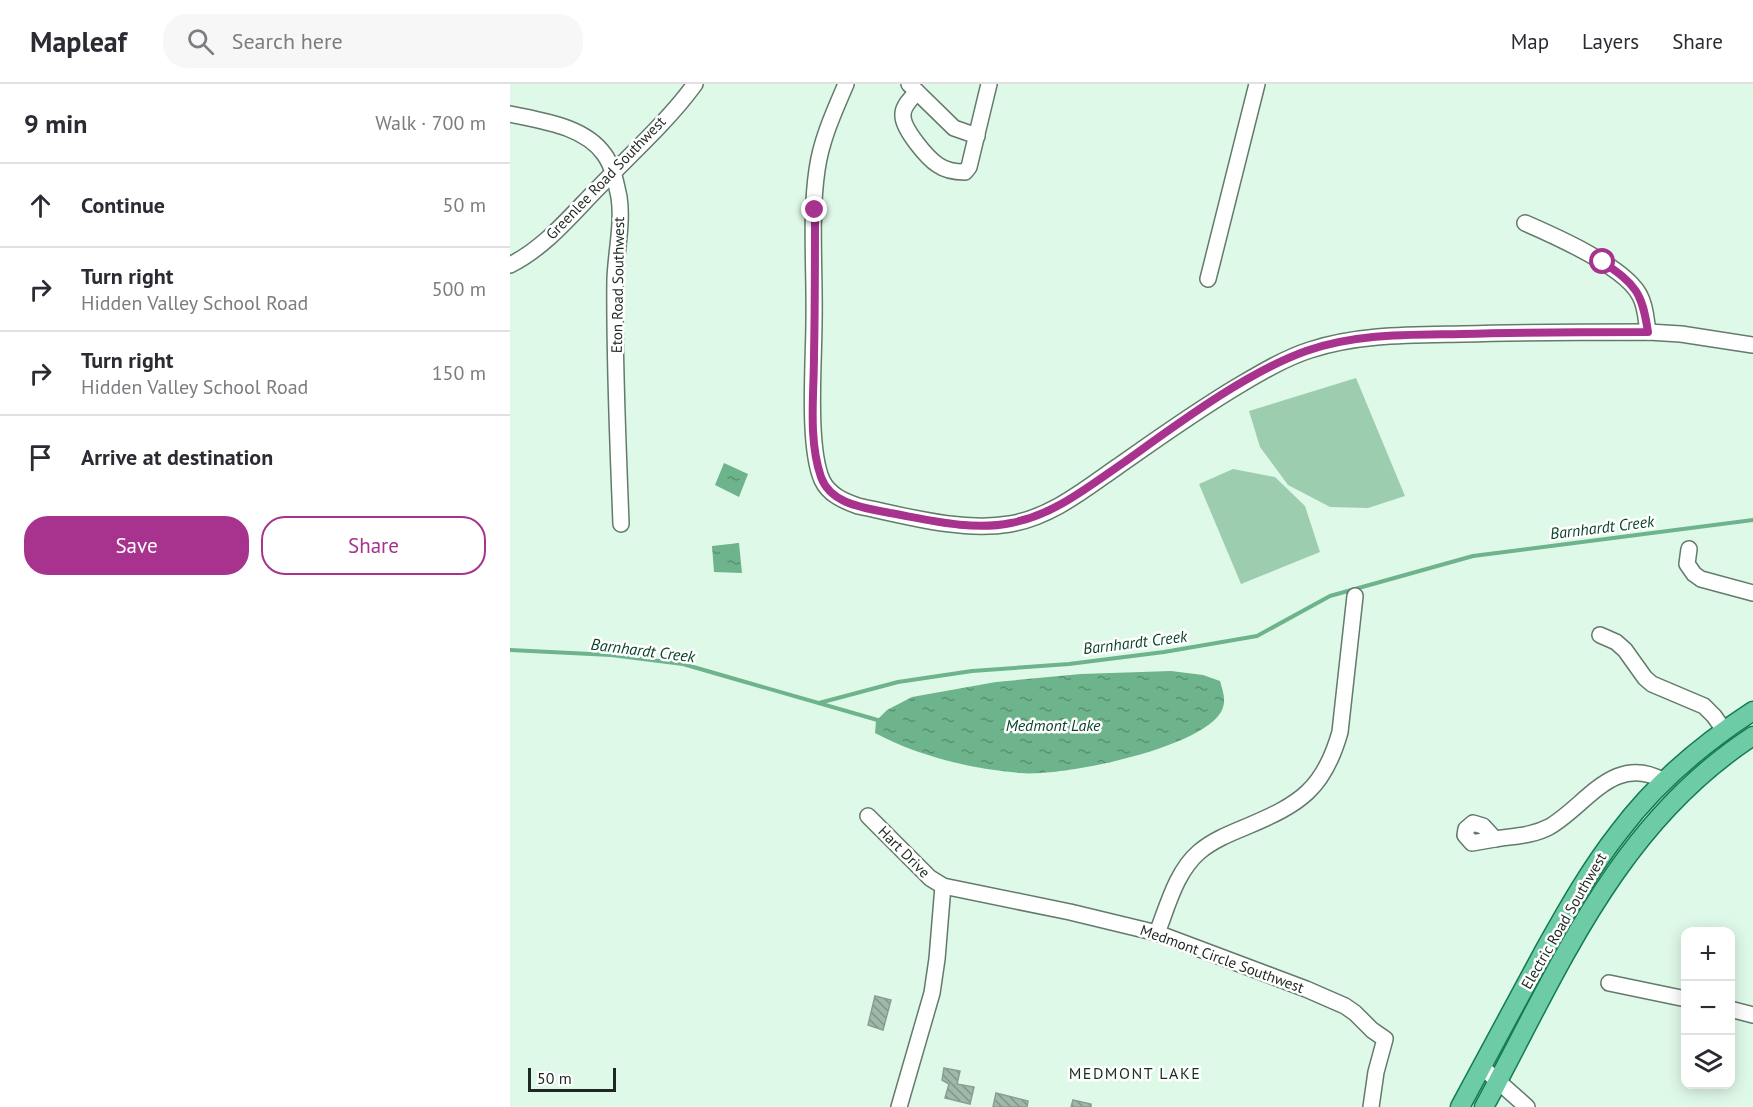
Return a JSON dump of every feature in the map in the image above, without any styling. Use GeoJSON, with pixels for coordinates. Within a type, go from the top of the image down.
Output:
{"type":"FeatureCollection","features":[{"type":"Feature","properties":{"kind":"main road","name":"Electric Road Southwest"},"geometry":{"type":"LineString","coordinates":[[1460,1107],[1574,898],[1619,831],[1664,781],[1724,730],[1753,711]]}},
{"type":"Feature","properties":{"kind":"main road","name":"Electric Road Southwest"},"geometry":{"type":"LineString","coordinates":[[1484,1107],[1591,909],[1635,844],[1677,797],[1713,765],[1753,736]]}},
{"type":"Feature","properties":{"kind":"street","name":"Greenlee Road Southwest"},"geometry":{"type":"LineString","coordinates":[[510,265],[554,234],[695,84]]}},
{"type":"Feature","properties":{"kind":"street"},"geometry":{"type":"LineString","coordinates":[[846,84],[828,128],[817,172],[813,406],[815,450],[823,482],[842,500],[858,506],[921,519],[974,525],[1010,524],[1030,518],[1075,497],[1168,431],[1257,374],[1294,356],[1334,343],[1406,335],[1648,332],[1681,334],[1753,345]]}},
{"type":"Feature","properties":{"kind":"street"},"geometry":{"type":"LineString","coordinates":[[977,136],[954,128],[913,88],[902,116],[908,131],[937,165],[956,172],[965,172],[969,167],[977,136],[989,84]]}},
{"type":"Feature","properties":{"kind":"street"},"geometry":{"type":"LineString","coordinates":[[1208,279],[1257,84]]}},
{"type":"Feature","properties":{"kind":"street","name":"Eton Road Southwest"},"geometry":{"type":"LineString","coordinates":[[510,114],[563,126],[580,134],[605,154],[613,173],[619,198],[615,277],[621,524]]}},
{"type":"Feature","properties":{"kind":"street"},"geometry":{"type":"LineString","coordinates":[[1525,223],[1603,262],[1631,283],[1640,294],[1648,332]]}},
{"type":"Feature","properties":{"kind":"street"},"geometry":{"type":"LineString","coordinates":[[1689,549],[1687,564],[1701,579],[1753,593]]}},
{"type":"Feature","properties":{"kind":"street"},"geometry":{"type":"LineString","coordinates":[[1157,933],[1178,881],[1198,853],[1233,832],[1306,795],[1326,770],[1340,732],[1355,596]]}},
{"type":"Feature","properties":{"kind":"street"},"geometry":{"type":"LineString","coordinates":[[1600,635],[1616,642],[1652,684],[1704,706],[1724,730]]}},
{"type":"Feature","properties":{"kind":"street"},"geometry":{"type":"LineString","coordinates":[[1495,839],[1528,835],[1550,826],[1600,786],[1614,778],[1639,773],[1664,781]]}},
{"type":"Feature","properties":{"kind":"street","name":"Hart Drive"},"geometry":{"type":"LineString","coordinates":[[868,816],[930,878],[943,886]]}},
{"type":"Feature","properties":{"kind":"street"},"geometry":{"type":"LineString","coordinates":[[899,1107],[932,993],[943,886]]}},
{"type":"Feature","properties":{"kind":"street","name":"Medmont Circle Southwest"},"geometry":{"type":"LineString","coordinates":[[943,886],[1070,912],[1157,933],[1345,1006],[1385,1039],[1376,1072],[1371,1107]]}},
{"type":"Feature","properties":{"kind":"street"},"geometry":{"type":"LineString","coordinates":[[1609,983],[1681,998]]}},
{"type":"Feature","properties":{"kind":"street"},"geometry":{"type":"LineString","coordinates":[[1735,1010],[1753,1015]]}},
{"type":"Feature","properties":{"kind":"street"},"geometry":{"type":"LineString","coordinates":[[1482,1067],[1527,1107]]}},
{"type":"Feature","properties":{"kind":"shaded area"},"geometry":{"type":"Polygon","coordinates":[[[1356,378],[1405,496],[1368,508],[1330,507],[1288,485],[1260,447],[1249,411],[1356,378]]]}},
{"type":"Feature","properties":{"kind":"shaded area"},"geometry":{"type":"Polygon","coordinates":[[[1233,469],[1275,477],[1305,506],[1320,552],[1241,584],[1199,484],[1233,469]]]}},
{"type":"Feature","properties":{"kind":"water"},"geometry":{"type":"Polygon","coordinates":[[[724,463],[748,474],[739,497],[715,485],[724,463]]]}},
{"type":"Feature","properties":{"kind":"water"},"geometry":{"type":"Polygon","coordinates":[[[739,543],[742,573],[714,572],[712,546],[739,543]]]}},
{"type":"Feature","properties":{"kind":"water","name":"Medmont Lake"},"geometry":{"type":"Polygon","coordinates":[[[1171,671],[1203,675],[1220,681],[1224,700],[1221,712],[1208,725],[1186,738],[1159,749],[1096,765],[1040,773],[1001,771],[964,765],[927,755],[875,733],[876,721],[887,710],[912,697],[996,682],[1081,674],[1171,671]]]}},
{"type":"Feature","properties":{"kind":"building"},"geometry":{"type":"Polygon","coordinates":[[[875,996],[891,1000],[883,1030],[868,1025],[875,996]]]}},
{"type":"Feature","properties":{"kind":"building"},"geometry":{"type":"Polygon","coordinates":[[[944,1068],[960,1071],[957,1084],[974,1087],[970,1104],[945,1098],[949,1084],[942,1080],[944,1068]]]}},
{"type":"Feature","properties":{"kind":"building"},"geometry":{"type":"Polygon","coordinates":[[[996,1093],[1028,1101],[1027,1107],[993,1107],[996,1093]]]}},
{"type":"Feature","properties":{"kind":"building"},"geometry":{"type":"Polygon","coordinates":[[[1073,1100],[1091,1104],[1091,1107],[1071,1107],[1073,1100]]]}},
{"type":"Feature","properties":{"kind":"waterway","name":"Barnhardt Creek"},"geometry":{"type":"LineString","coordinates":[[819,703],[898,682],[972,671],[1069,664],[1164,652],[1257,636],[1330,596],[1473,556],[1753,520]]}},
{"type":"Feature","properties":{"kind":"waterway","name":"Barnhardt Creek"},"geometry":{"type":"LineString","coordinates":[[510,650],[611,655],[683,664],[881,721]]}},
{"type":"Feature","properties":{"kind":"district","name":"MEDMONT LAKE"},"geometry":{"type":"Point","coordinates":[1135,1073]}},
{"type":"Feature","properties":{"kind":"route"},"geometry":{"type":"LineString","coordinates":[[815,210],[813,406],[815,450],[823,482],[842,500],[858,506],[962,525],[1010,524],[1051,510],[1075,497],[1168,431],[1257,374],[1309,350],[1360,338],[1406,335],[1648,332],[1640,294],[1621,274],[1603,262]]}}]}
